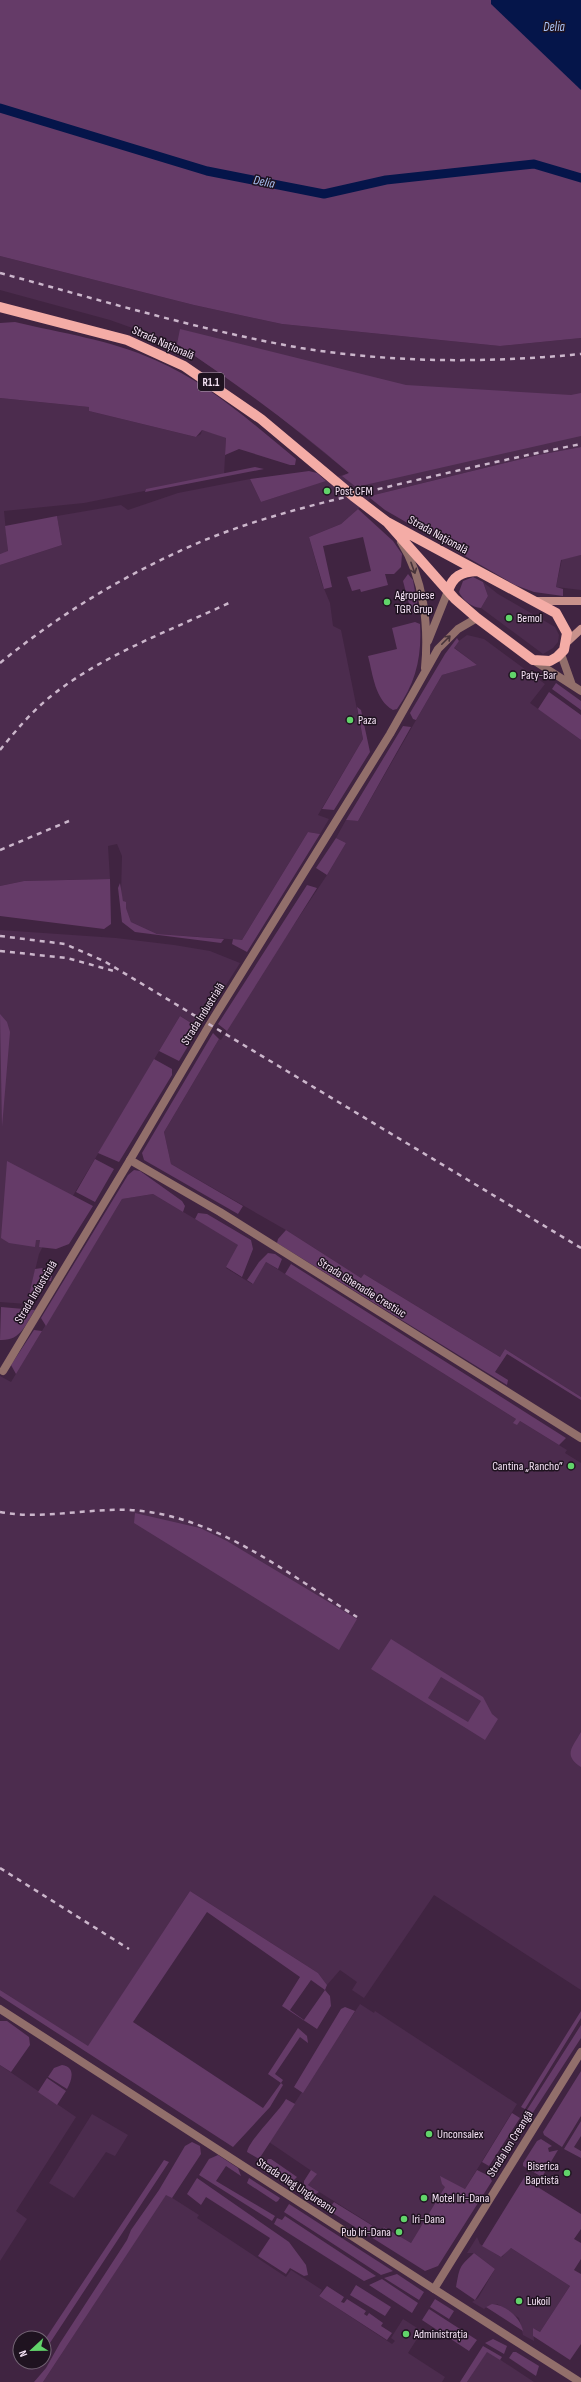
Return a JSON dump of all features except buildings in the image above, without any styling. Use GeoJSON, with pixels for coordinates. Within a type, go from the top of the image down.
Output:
{"type":"FeatureCollection","features":[{"type":"Feature","properties":{"kind":"main road","name":"Strada Națională"},"geometry":{"type":"LineString","coordinates":[[0,307],[127,340],[184,366],[261,418],[353,496],[388,522],[556,613],[563,624],[567,642]]}},
{"type":"Feature","properties":{"kind":"main road","name":"Strada Națională"},"geometry":{"type":"LineString","coordinates":[[388,522],[448,591],[477,618],[533,660]]}},
{"type":"Feature","properties":{"kind":"main road","name":"Strada Națională"},"geometry":{"type":"LineString","coordinates":[[448,591],[452,582],[459,574],[477,571]]}},
{"type":"Feature","properties":{"kind":"main road","name":"Strada Națională"},"geometry":{"type":"LineString","coordinates":[[533,601],[581,601]]}},
{"type":"Feature","properties":{"kind":"main road"},"geometry":{"type":"LineString","coordinates":[[533,660],[550,661],[561,654],[567,642],[581,629]]}},
{"type":"Feature","properties":{"kind":"street","name":"Strada Industrială"},"geometry":{"type":"LineString","coordinates":[[388,522],[406,551],[417,580],[427,642],[424,671]]}},
{"type":"Feature","properties":{"kind":"street","name":"Strada Industrială"},"geometry":{"type":"LineString","coordinates":[[427,642],[448,591]]}},
{"type":"Feature","properties":{"kind":"street","name":"Strada Industrială"},"geometry":{"type":"LineString","coordinates":[[3,1371],[210,1024],[390,734],[424,671],[438,649],[458,629],[477,618]]}},
{"type":"Feature","properties":{"kind":"street"},"geometry":{"type":"LineString","coordinates":[[561,654],[572,685]]}},
{"type":"Feature","properties":{"kind":"street"},"geometry":{"type":"LineString","coordinates":[[533,660],[581,691]]}},
{"type":"Feature","properties":{"kind":"street","name":"Strada Ghenadie Crestiuc"},"geometry":{"type":"LineString","coordinates":[[130,1160],[220,1212],[581,1438]]}},
{"type":"Feature","properties":{"kind":"street","name":"Strada Oleg Ungureanu"},"geometry":{"type":"LineString","coordinates":[[0,2009],[580,2382]]}},
{"type":"Feature","properties":{"kind":"street","name":"Strada Ion Creangă"},"geometry":{"type":"LineString","coordinates":[[434,2289],[581,2052]]}},
{"type":"Feature","properties":{"kind":"shaded area"},"geometry":{"type":"Polygon","coordinates":[[[0,0],[581,0],[581,338],[500,346],[282,324],[194,305],[0,256],[0,0]]]}},
{"type":"Feature","properties":{"kind":"shaded area"},"geometry":{"type":"Polygon","coordinates":[[[0,256],[194,305],[282,324],[500,346],[581,338],[581,447],[538,455],[374,495],[341,524],[309,537],[322,584],[330,603],[333,626],[341,630],[363,739],[318,815],[329,819],[320,834],[308,832],[242,940],[157,934],[131,922],[121,895],[122,856],[117,844],[108,846],[110,879],[24,881],[0,886],[0,565],[62,545],[57,516],[121,505],[128,510],[178,493],[250,479],[261,502],[349,473],[254,396],[177,344],[110,320],[0,290],[0,256]]]}},
{"type":"Feature","properties":{"kind":"shaded area"},"geometry":{"type":"Polygon","coordinates":[[[15,322],[121,347],[174,369],[211,392],[246,418],[296,459],[295,465],[290,465],[239,449],[225,455],[226,438],[202,430],[196,437],[89,411],[89,407],[0,398],[0,323],[15,322]]]}},
{"type":"Feature","properties":{"kind":"shaded area"},"geometry":{"type":"Polygon","coordinates":[[[180,329],[406,385],[571,395],[581,393],[581,436],[356,487],[342,476],[349,473],[286,422],[221,374],[177,344],[180,329]]]}},
{"type":"Feature","properties":{"kind":"shaded area"},"geometry":{"type":"Polygon","coordinates":[[[0,398],[89,407],[89,411],[196,437],[201,434],[202,430],[213,433],[226,438],[224,475],[84,503],[4,511],[8,552],[0,554],[0,398]]]}},
{"type":"Feature","properties":{"kind":"shaded area"},"geometry":{"type":"Polygon","coordinates":[[[581,447],[581,555],[561,560],[556,587],[563,589],[563,596],[534,592],[515,585],[385,510],[370,498],[374,495],[538,455],[581,447]]]}},
{"type":"Feature","properties":{"kind":"shaded area"},"geometry":{"type":"Polygon","coordinates":[[[255,467],[264,469],[145,492],[146,489],[255,467]]]}},
{"type":"Feature","properties":{"kind":"shaded area"},"geometry":{"type":"Polygon","coordinates":[[[309,471],[317,473],[326,481],[261,502],[250,479],[309,471]]]}},
{"type":"Feature","properties":{"kind":"shaded area"},"geometry":{"type":"Polygon","coordinates":[[[358,509],[393,541],[402,554],[401,567],[394,574],[385,574],[388,585],[361,592],[360,589],[352,591],[347,577],[371,571],[363,537],[323,546],[332,587],[324,589],[309,537],[341,524],[358,509]]]}},
{"type":"Feature","properties":{"kind":"shaded area"},"geometry":{"type":"Polygon","coordinates":[[[57,516],[62,545],[0,565],[0,554],[8,551],[5,526],[57,516]]]}},
{"type":"Feature","properties":{"kind":"shaded area"},"geometry":{"type":"Polygon","coordinates":[[[581,555],[581,590],[556,587],[562,559],[581,555]]]}},
{"type":"Feature","properties":{"kind":"shaded area"},"geometry":{"type":"Polygon","coordinates":[[[408,574],[413,580],[418,609],[414,614],[411,612],[403,581],[408,574]]]}},
{"type":"Feature","properties":{"kind":"shaded area"},"geometry":{"type":"Polygon","coordinates":[[[473,577],[483,582],[488,596],[481,608],[468,603],[459,592],[463,581],[473,577]]]}},
{"type":"Feature","properties":{"kind":"shaded area"},"geometry":{"type":"Polygon","coordinates":[[[483,582],[498,594],[555,627],[559,635],[558,642],[553,648],[543,654],[481,608],[488,596],[483,582]]]}},
{"type":"Feature","properties":{"kind":"shaded area"},"geometry":{"type":"Polygon","coordinates":[[[415,622],[420,624],[419,658],[413,679],[404,699],[397,709],[393,710],[387,706],[378,694],[368,656],[397,649],[392,628],[415,622]]]}},
{"type":"Feature","properties":{"kind":"shaded area"},"geometry":{"type":"Polygon","coordinates":[[[467,635],[484,639],[545,684],[530,703],[581,740],[581,1397],[505,1349],[500,1357],[364,1274],[361,1278],[286,1230],[171,1164],[164,1132],[219,1039],[221,1040],[257,980],[327,875],[346,843],[336,838],[346,820],[358,821],[442,675],[477,665],[452,646],[467,635]]]}},
{"type":"Feature","properties":{"kind":"shaded area"},"geometry":{"type":"Polygon","coordinates":[[[457,638],[459,641],[454,648],[477,665],[442,675],[416,720],[413,719],[410,713],[445,654],[457,638]]]}},
{"type":"Feature","properties":{"kind":"shaded area"},"geometry":{"type":"Polygon","coordinates":[[[556,683],[581,701],[581,710],[552,689],[556,683]]]}},
{"type":"Feature","properties":{"kind":"shaded area"},"geometry":{"type":"Polygon","coordinates":[[[549,692],[581,715],[581,740],[538,709],[549,692]]]}},
{"type":"Feature","properties":{"kind":"shaded area"},"geometry":{"type":"Polygon","coordinates":[[[357,707],[361,710],[370,752],[334,810],[322,809],[363,739],[357,707]]]}},
{"type":"Feature","properties":{"kind":"shaded area"},"geometry":{"type":"Polygon","coordinates":[[[403,726],[411,727],[358,821],[346,820],[403,726]]]}},
{"type":"Feature","properties":{"kind":"shaded area"},"geometry":{"type":"Polygon","coordinates":[[[308,832],[320,834],[247,952],[232,944],[233,939],[242,940],[308,832]]]}},
{"type":"Feature","properties":{"kind":"shaded area"},"geometry":{"type":"Polygon","coordinates":[[[336,838],[346,843],[327,875],[316,868],[336,838]]]}},
{"type":"Feature","properties":{"kind":"shaded area"},"geometry":{"type":"Polygon","coordinates":[[[110,879],[111,924],[104,929],[0,916],[0,886],[24,881],[110,879]]]}},
{"type":"Feature","properties":{"kind":"shaded area"},"geometry":{"type":"Polygon","coordinates":[[[120,883],[123,901],[126,902],[126,908],[131,922],[157,934],[224,939],[221,943],[135,932],[122,922],[118,888],[120,883]]]}},
{"type":"Feature","properties":{"kind":"shaded area"},"geometry":{"type":"Polygon","coordinates":[[[307,885],[317,888],[227,1031],[218,1024],[307,885]]]}},
{"type":"Feature","properties":{"kind":"shaded area"},"geometry":{"type":"Polygon","coordinates":[[[0,930],[116,938],[174,945],[210,951],[240,963],[199,1028],[180,1016],[43,1246],[39,1254],[27,1304],[0,1302],[0,930]]]}},
{"type":"Feature","properties":{"kind":"shaded area"},"geometry":{"type":"Polygon","coordinates":[[[0,1014],[7,1022],[10,1032],[2,1127],[0,1014]]]}},
{"type":"Feature","properties":{"kind":"shaded area"},"geometry":{"type":"Polygon","coordinates":[[[180,1016],[199,1028],[179,1061],[159,1051],[180,1016]]]}},
{"type":"Feature","properties":{"kind":"shaded area"},"geometry":{"type":"Polygon","coordinates":[[[213,1033],[219,1039],[164,1132],[171,1164],[243,1206],[238,1214],[144,1160],[142,1153],[213,1033]]]}},
{"type":"Feature","properties":{"kind":"shaded area"},"geometry":{"type":"Polygon","coordinates":[[[154,1059],[172,1069],[172,1075],[119,1162],[98,1153],[154,1059]]]}},
{"type":"Feature","properties":{"kind":"shaded area"},"geometry":{"type":"Polygon","coordinates":[[[95,1159],[114,1169],[95,1202],[76,1192],[95,1159]]]}},
{"type":"Feature","properties":{"kind":"shaded area"},"geometry":{"type":"Polygon","coordinates":[[[7,1161],[93,1206],[69,1244],[56,1249],[39,1247],[40,1240],[36,1240],[35,1247],[9,1243],[1,1238],[7,1161]]]}},
{"type":"Feature","properties":{"kind":"shaded area"},"geometry":{"type":"Polygon","coordinates":[[[134,1170],[140,1171],[182,1201],[185,1206],[183,1212],[153,1194],[122,1199],[46,1326],[41,1318],[128,1175],[134,1170]]]}},
{"type":"Feature","properties":{"kind":"shaded area"},"geometry":{"type":"Polygon","coordinates":[[[153,1194],[239,1245],[226,1268],[252,1284],[266,1262],[516,1419],[514,1423],[520,1421],[567,1450],[565,1453],[581,1463],[581,1990],[434,1895],[364,1998],[352,1990],[357,1982],[340,1970],[327,1985],[318,1973],[190,1891],[88,2047],[0,1990],[0,1376],[11,1382],[122,1199],[153,1194]]]}},
{"type":"Feature","properties":{"kind":"shaded area"},"geometry":{"type":"Polygon","coordinates":[[[198,1213],[207,1214],[251,1240],[253,1249],[242,1277],[226,1267],[238,1245],[195,1219],[198,1213]]]}},
{"type":"Feature","properties":{"kind":"shaded area"},"geometry":{"type":"Polygon","coordinates":[[[286,1230],[361,1278],[364,1274],[500,1357],[505,1349],[581,1397],[581,1400],[507,1354],[495,1372],[508,1380],[507,1385],[277,1243],[278,1239],[286,1230]]]}},
{"type":"Feature","properties":{"kind":"shaded area"},"geometry":{"type":"Polygon","coordinates":[[[268,1253],[275,1254],[282,1259],[278,1269],[266,1262],[253,1284],[247,1280],[259,1262],[268,1253]]]}},
{"type":"Feature","properties":{"kind":"shaded area"},"geometry":{"type":"Polygon","coordinates":[[[291,1264],[566,1438],[559,1445],[520,1421],[517,1425],[513,1423],[516,1419],[285,1274],[291,1264]]]}},
{"type":"Feature","properties":{"kind":"shaded area"},"geometry":{"type":"Polygon","coordinates":[[[42,1268],[52,1276],[51,1281],[44,1281],[31,1300],[35,1305],[27,1304],[35,1269],[42,1268]]]}},
{"type":"Feature","properties":{"kind":"shaded area"},"geometry":{"type":"Polygon","coordinates":[[[1,1307],[35,1310],[18,1335],[7,1340],[0,1340],[1,1307]]]}},
{"type":"Feature","properties":{"kind":"shaded area"},"geometry":{"type":"Polygon","coordinates":[[[34,1330],[42,1331],[16,1374],[11,1365],[34,1330]]]}},
{"type":"Feature","properties":{"kind":"shaded area"},"geometry":{"type":"Polygon","coordinates":[[[135,1513],[200,1528],[227,1541],[357,1619],[339,1650],[134,1523],[135,1513]]]}},
{"type":"Feature","properties":{"kind":"shaded area"},"geometry":{"type":"Polygon","coordinates":[[[391,1639],[483,1697],[492,1714],[498,1719],[485,1740],[371,1669],[391,1639]],[[441,1677],[428,1698],[468,1722],[481,1701],[441,1677]]]}},
{"type":"Feature","properties":{"kind":"shaded area"},"geometry":{"type":"Polygon","coordinates":[[[581,1732],[581,1767],[572,1759],[571,1751],[581,1732]]]}},
{"type":"Feature","properties":{"kind":"shaded area"},"geometry":{"type":"Polygon","coordinates":[[[190,1891],[318,1973],[327,1985],[325,1990],[330,1996],[331,2006],[317,2029],[282,2006],[300,1977],[207,1912],[133,2022],[263,2108],[281,2083],[283,2085],[270,2107],[233,2147],[0,1996],[0,1990],[88,2046],[190,1891]],[[311,1980],[290,2010],[304,2020],[325,1990],[311,1980]]]}},
{"type":"Feature","properties":{"kind":"shaded area"},"geometry":{"type":"Polygon","coordinates":[[[360,2004],[374,2013],[375,2011],[517,2104],[465,2189],[440,2177],[446,2187],[411,2243],[384,2227],[382,2231],[308,2185],[316,2174],[269,2142],[360,2004]]]}},
{"type":"Feature","properties":{"kind":"shaded area"},"geometry":{"type":"Polygon","coordinates":[[[345,2007],[355,2011],[303,2093],[294,2087],[341,2009],[345,2007]]]}},
{"type":"Feature","properties":{"kind":"shaded area"},"geometry":{"type":"Polygon","coordinates":[[[581,2011],[581,2018],[525,2109],[521,2107],[581,2011]]]}},
{"type":"Feature","properties":{"kind":"shaded area"},"geometry":{"type":"Polygon","coordinates":[[[0,2021],[7,2021],[29,2037],[30,2045],[11,2072],[0,2065],[0,2021]]]}},
{"type":"Feature","properties":{"kind":"shaded area"},"geometry":{"type":"Polygon","coordinates":[[[581,2025],[581,2038],[532,2114],[527,2110],[581,2025]]]}},
{"type":"Feature","properties":{"kind":"shaded area"},"geometry":{"type":"Polygon","coordinates":[[[298,2028],[307,2036],[308,2043],[300,2037],[275,2074],[283,2080],[281,2083],[268,2074],[298,2028]]]}},
{"type":"Feature","properties":{"kind":"shaded area"},"geometry":{"type":"Polygon","coordinates":[[[0,2065],[76,2117],[16,2211],[27,2219],[0,2261],[0,2065]]]}},
{"type":"Feature","properties":{"kind":"shaded area"},"geometry":{"type":"Polygon","coordinates":[[[62,2065],[69,2068],[72,2074],[67,2089],[48,2077],[54,2068],[62,2065]]]}},
{"type":"Feature","properties":{"kind":"shaded area"},"geometry":{"type":"Polygon","coordinates":[[[581,2071],[581,2116],[562,2147],[544,2135],[543,2132],[581,2071]]]}},
{"type":"Feature","properties":{"kind":"shaded area"},"geometry":{"type":"Polygon","coordinates":[[[47,2078],[66,2091],[57,2105],[38,2092],[47,2078]]]}},
{"type":"Feature","properties":{"kind":"shaded area"},"geometry":{"type":"Polygon","coordinates":[[[286,2099],[295,2104],[259,2159],[247,2152],[258,2134],[286,2099]]]}},
{"type":"Feature","properties":{"kind":"shaded area"},"geometry":{"type":"Polygon","coordinates":[[[512,2113],[520,2118],[489,2166],[482,2162],[512,2113]]]}},
{"type":"Feature","properties":{"kind":"shaded area"},"geometry":{"type":"Polygon","coordinates":[[[92,2114],[128,2135],[115,2156],[106,2152],[74,2198],[49,2183],[92,2114]]]}},
{"type":"Feature","properties":{"kind":"shaded area"},"geometry":{"type":"Polygon","coordinates":[[[523,2118],[527,2123],[499,2169],[493,2168],[492,2165],[523,2118]]]}},
{"type":"Feature","properties":{"kind":"shaded area"},"geometry":{"type":"Polygon","coordinates":[[[581,2121],[581,2136],[574,2147],[581,2151],[581,2158],[564,2149],[581,2121]]]}},
{"type":"Feature","properties":{"kind":"shaded area"},"geometry":{"type":"Polygon","coordinates":[[[541,2139],[552,2146],[548,2148],[549,2152],[558,2150],[542,2177],[523,2166],[523,2163],[537,2141],[541,2139]]]}},
{"type":"Feature","properties":{"kind":"shaded area"},"geometry":{"type":"Polygon","coordinates":[[[192,2142],[200,2146],[201,2154],[172,2198],[166,2195],[52,2368],[52,2357],[60,2343],[127,2240],[131,2230],[159,2190],[185,2146],[192,2142]]]}},
{"type":"Feature","properties":{"kind":"shaded area"},"geometry":{"type":"Polygon","coordinates":[[[218,2155],[238,2168],[241,2176],[226,2166],[216,2181],[275,2216],[272,2221],[199,2175],[209,2159],[218,2155]]]}},
{"type":"Feature","properties":{"kind":"shaded area"},"geometry":{"type":"Polygon","coordinates":[[[268,2159],[271,2159],[297,2177],[293,2181],[266,2163],[268,2159]]]}},
{"type":"Feature","properties":{"kind":"shaded area"},"geometry":{"type":"Polygon","coordinates":[[[164,2160],[169,2162],[52,2340],[51,2330],[164,2160]]]}},
{"type":"Feature","properties":{"kind":"shaded area"},"geometry":{"type":"Polygon","coordinates":[[[311,2170],[317,2174],[308,2185],[319,2192],[311,2197],[304,2193],[304,2181],[311,2170]]]}},
{"type":"Feature","properties":{"kind":"shaded area"},"geometry":{"type":"Polygon","coordinates":[[[477,2170],[489,2176],[492,2181],[438,2266],[425,2271],[328,2210],[334,2202],[381,2231],[384,2227],[411,2243],[445,2187],[442,2184],[440,2176],[465,2189],[477,2170]]]}},
{"type":"Feature","properties":{"kind":"shaded area"},"geometry":{"type":"Polygon","coordinates":[[[527,2173],[539,2181],[536,2186],[581,2214],[581,2229],[574,2239],[581,2243],[581,2259],[574,2270],[581,2274],[581,2344],[570,2360],[533,2336],[533,2328],[540,2332],[570,2286],[511,2248],[501,2257],[482,2246],[527,2173]]]}},
{"type":"Feature","properties":{"kind":"shaded area"},"geometry":{"type":"Polygon","coordinates":[[[197,2178],[289,2242],[306,2265],[308,2275],[304,2276],[290,2268],[286,2274],[258,2256],[270,2238],[206,2197],[201,2205],[187,2194],[197,2178]]]}},
{"type":"Feature","properties":{"kind":"shaded area"},"geometry":{"type":"Polygon","coordinates":[[[249,2178],[280,2198],[278,2201],[276,2202],[247,2183],[249,2178]]]}},
{"type":"Feature","properties":{"kind":"shaded area"},"geometry":{"type":"Polygon","coordinates":[[[166,2194],[199,2215],[197,2218],[286,2277],[291,2270],[322,2290],[319,2296],[392,2344],[395,2341],[391,2338],[403,2319],[422,2331],[408,2353],[445,2377],[442,2382],[43,2382],[166,2194]]]}},
{"type":"Feature","properties":{"kind":"shaded area"},"geometry":{"type":"Polygon","coordinates":[[[289,2204],[393,2271],[381,2275],[284,2212],[289,2204]]]}},
{"type":"Feature","properties":{"kind":"shaded area"},"geometry":{"type":"Polygon","coordinates":[[[285,2216],[376,2276],[364,2281],[274,2224],[277,2218],[282,2220],[285,2216]]]}},
{"type":"Feature","properties":{"kind":"shaded area"},"geometry":{"type":"Polygon","coordinates":[[[477,2237],[480,2244],[499,2256],[502,2257],[508,2249],[511,2248],[570,2286],[540,2332],[533,2328],[534,2341],[523,2335],[519,2318],[497,2304],[488,2306],[484,2309],[472,2302],[478,2298],[495,2269],[474,2253],[467,2253],[477,2237]]]}},
{"type":"Feature","properties":{"kind":"shaded area"},"geometry":{"type":"Polygon","coordinates":[[[474,2253],[495,2269],[475,2300],[456,2287],[460,2268],[474,2253]]]}},
{"type":"Feature","properties":{"kind":"shaded area"},"geometry":{"type":"Polygon","coordinates":[[[397,2274],[424,2292],[419,2300],[384,2278],[397,2274]]]}},
{"type":"Feature","properties":{"kind":"shaded area"},"geometry":{"type":"Polygon","coordinates":[[[382,2279],[418,2303],[412,2313],[369,2285],[382,2279]]]}},
{"type":"Feature","properties":{"kind":"shaded area"},"geometry":{"type":"Polygon","coordinates":[[[356,2285],[391,2307],[385,2316],[350,2295],[356,2285]]]}},
{"type":"Feature","properties":{"kind":"shaded area"},"geometry":{"type":"Polygon","coordinates":[[[327,2286],[344,2297],[341,2302],[344,2303],[347,2299],[366,2311],[364,2314],[367,2316],[369,2313],[383,2323],[381,2326],[392,2333],[387,2340],[319,2296],[327,2286]]]}},
{"type":"Feature","properties":{"kind":"shaded area"},"geometry":{"type":"Polygon","coordinates":[[[435,2299],[454,2311],[449,2319],[430,2307],[435,2299]]]}},
{"type":"Feature","properties":{"kind":"shaded area"},"geometry":{"type":"Polygon","coordinates":[[[492,2304],[502,2307],[512,2313],[519,2321],[523,2331],[486,2307],[492,2304]]]}},
{"type":"Feature","properties":{"kind":"shaded area"},"geometry":{"type":"Polygon","coordinates":[[[429,2309],[477,2340],[469,2351],[422,2320],[429,2309]]]}},
{"type":"Feature","properties":{"kind":"shaded area"},"geometry":{"type":"Polygon","coordinates":[[[493,2339],[507,2346],[504,2354],[485,2343],[493,2339]]]}},
{"type":"Feature","properties":{"kind":"shaded area"},"geometry":{"type":"Polygon","coordinates":[[[483,2346],[502,2357],[500,2360],[487,2352],[467,2382],[460,2382],[483,2346]]]}},
{"type":"Feature","properties":{"kind":"shaded area"},"geometry":{"type":"Polygon","coordinates":[[[487,2351],[534,2382],[467,2382],[487,2351]]]}},
{"type":"Feature","properties":{"kind":"shaded area"},"geometry":{"type":"Polygon","coordinates":[[[513,2352],[516,2352],[539,2366],[536,2376],[509,2358],[513,2352]]]}},
{"type":"Feature","properties":{"kind":"shaded area"},"geometry":{"type":"Polygon","coordinates":[[[44,2370],[51,2370],[43,2382],[34,2382],[44,2370]]]}},
{"type":"Feature","properties":{"kind":"water","name":"Delia"},"geometry":{"type":"Polygon","coordinates":[[[491,0],[581,0],[581,90],[491,4],[491,0]]]}},
{"type":"Feature","properties":{"kind":"waterway","name":"Delia"},"geometry":{"type":"LineString","coordinates":[[0,108],[207,171],[324,194],[386,180],[534,164],[581,178]]}},
{"type":"Feature","properties":{"kind":"railway"},"geometry":{"type":"LineString","coordinates":[[0,273],[187,323],[263,341],[336,353],[371,357],[441,360],[511,359],[581,354]]}},
{"type":"Feature","properties":{"kind":"railway"},"geometry":{"type":"LineString","coordinates":[[0,663],[48,627],[98,594],[150,565],[227,531],[295,510],[341,498],[581,444]]}},
{"type":"Feature","properties":{"kind":"railway"},"geometry":{"type":"LineString","coordinates":[[0,750],[19,727],[40,706],[75,679],[140,643],[231,602]]}},
{"type":"Feature","properties":{"kind":"railway"},"geometry":{"type":"LineString","coordinates":[[0,850],[69,821]]}},
{"type":"Feature","properties":{"kind":"railway"},"geometry":{"type":"LineString","coordinates":[[0,936],[65,944],[104,961],[581,1248]]}},
{"type":"Feature","properties":{"kind":"railway"},"geometry":{"type":"LineString","coordinates":[[0,951],[67,958],[114,971]]}},
{"type":"Feature","properties":{"kind":"railway"},"geometry":{"type":"LineString","coordinates":[[0,1512],[32,1515],[130,1510],[162,1514],[221,1534],[277,1565],[357,1617]]}},
{"type":"Feature","properties":{"kind":"railway"},"geometry":{"type":"LineString","coordinates":[[0,1868],[129,1949]]}},
{"type":"Feature","properties":{"kind":"place","name":"Post CFM"},"geometry":{"type":"Point","coordinates":[327,491]}},
{"type":"Feature","properties":{"kind":"place","name":"Agropiese TGR Grup"},"geometry":{"type":"Point","coordinates":[387,602]}},
{"type":"Feature","properties":{"kind":"place","name":"Bemol"},"geometry":{"type":"Point","coordinates":[509,618]}},
{"type":"Feature","properties":{"kind":"place","name":"Paty-Bar"},"geometry":{"type":"Point","coordinates":[513,675]}},
{"type":"Feature","properties":{"kind":"place","name":"Paza"},"geometry":{"type":"Point","coordinates":[350,720]}},
{"type":"Feature","properties":{"kind":"place","name":"Cantina „Rancho”"},"geometry":{"type":"Point","coordinates":[571,1466]}},
{"type":"Feature","properties":{"kind":"place","name":"Unconsalex"},"geometry":{"type":"Point","coordinates":[429,2134]}},
{"type":"Feature","properties":{"kind":"place","name":"Biserica Baptistă"},"geometry":{"type":"Point","coordinates":[567,2173]}},
{"type":"Feature","properties":{"kind":"place","name":"Motel Iri-Dana"},"geometry":{"type":"Point","coordinates":[424,2198]}},
{"type":"Feature","properties":{"kind":"place","name":"Iri-Dana"},"geometry":{"type":"Point","coordinates":[404,2219]}},
{"type":"Feature","properties":{"kind":"place","name":"Pub Iri-Dana"},"geometry":{"type":"Point","coordinates":[399,2232]}},
{"type":"Feature","properties":{"kind":"place","name":"Lukoil"},"geometry":{"type":"Point","coordinates":[519,2301]}},
{"type":"Feature","properties":{"kind":"place","name":"Administrația"},"geometry":{"type":"Point","coordinates":[406,2334]}}]}
